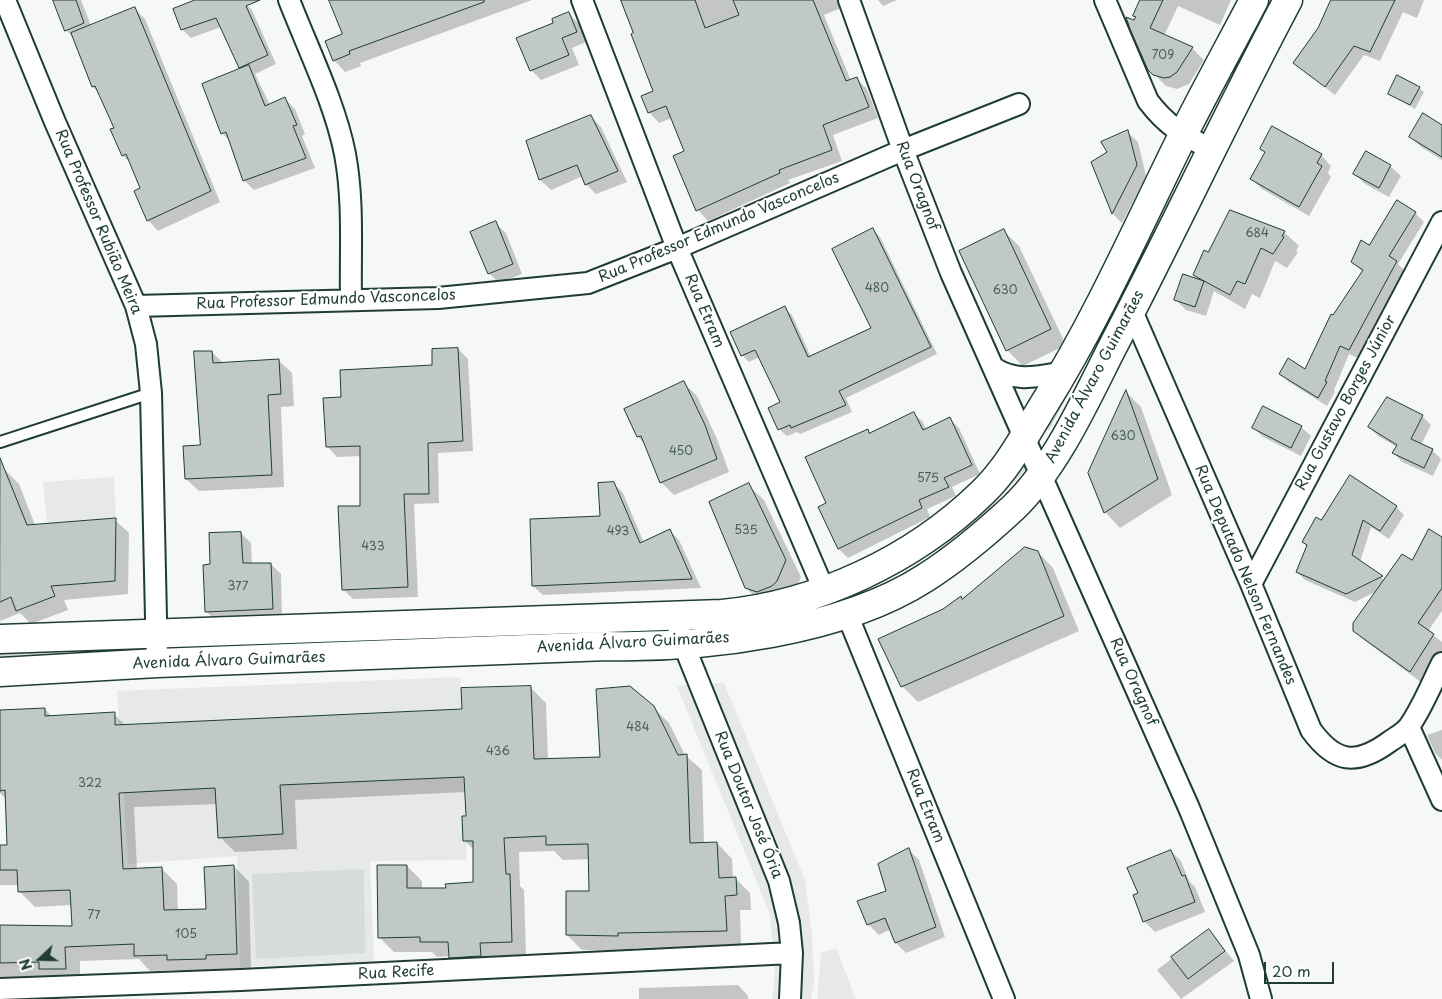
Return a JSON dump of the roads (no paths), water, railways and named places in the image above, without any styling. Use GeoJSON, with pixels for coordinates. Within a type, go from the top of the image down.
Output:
{"type":"FeatureCollection","features":[{"type":"Feature","properties":{"kind":"street","name":"Rua Professor Rubião Meira"},"geometry":{"type":"LineString","coordinates":[[5,0],[55,122],[136,306],[146,344],[152,393],[157,663]]}},
{"type":"Feature","properties":{"kind":"street"},"geometry":{"type":"LineString","coordinates":[[289,0],[338,126],[345,155],[350,199],[351,299]]}},
{"type":"Feature","properties":{"kind":"street","name":"Rua Etram"},"geometry":{"type":"LineString","coordinates":[[582,0],[677,248],[824,590]]}},
{"type":"Feature","properties":{"kind":"street","name":"Rua Oragnof"},"geometry":{"type":"LineString","coordinates":[[849,0],[903,150],[951,273],[1193,818],[1250,955],[1261,999]]}},
{"type":"Feature","properties":{"kind":"street"},"geometry":{"type":"LineString","coordinates":[[1105,0],[1148,101],[1158,114],[1182,136],[1211,149]]}},
{"type":"Feature","properties":{"kind":"street","name":"Avenida Álvaro Guimarães"},"geometry":{"type":"LineString","coordinates":[[0,638],[675,617],[750,611],[787,603],[824,590],[906,552],[941,528],[983,492],[1012,459],[1064,372],[1123,259],[1182,136],[1254,0]]}},
{"type":"Feature","properties":{"kind":"street","name":"Avenida Álvaro Guimarães"},"geometry":{"type":"LineString","coordinates":[[0,672],[157,663],[683,643],[771,634],[847,614],[890,597],[924,579],[954,557],[1014,507],[1041,475],[1077,414],[1132,311],[1211,149],[1288,0]]}},
{"type":"Feature","properties":{"kind":"street","name":"Rua Professor Edmundo Vasconcelos"},"geometry":{"type":"LineString","coordinates":[[136,306],[438,298],[588,283],[677,248],[903,150],[1019,104]]}},
{"type":"Feature","properties":{"kind":"street","name":"Rua Gustavo Borges Júnior"},"geometry":{"type":"LineString","coordinates":[[1251,584],[1442,222]]}},
{"type":"Feature","properties":{"kind":"street","name":"Rua Deputado Nelson Fernandes"},"geometry":{"type":"LineString","coordinates":[[1132,311],[1251,584],[1311,730],[1323,747],[1336,755],[1355,759],[1377,751],[1410,727]]}},
{"type":"Feature","properties":{"kind":"street"},"geometry":{"type":"LineString","coordinates":[[994,368],[1006,376],[1019,378],[1064,372]]}},
{"type":"Feature","properties":{"kind":"street","name":"Rua Etram"},"geometry":{"type":"LineString","coordinates":[[847,614],[1004,999]]}},
{"type":"Feature","properties":{"kind":"street","name":"Rua Doutor José Ória"},"geometry":{"type":"LineString","coordinates":[[675,617],[683,643],[779,881],[789,923],[792,953],[790,999]]}},
{"type":"Feature","properties":{"kind":"street"},"geometry":{"type":"LineString","coordinates":[[1442,663],[1410,727],[1442,800]]}},
{"type":"Feature","properties":{"kind":"street","name":"Rua Recife"},"geometry":{"type":"LineString","coordinates":[[0,989],[251,980],[792,953]]}},
{"type":"Feature","properties":{"kind":"lane"},"geometry":{"type":"LineString","coordinates":[[0,442],[152,393]]}}]}
